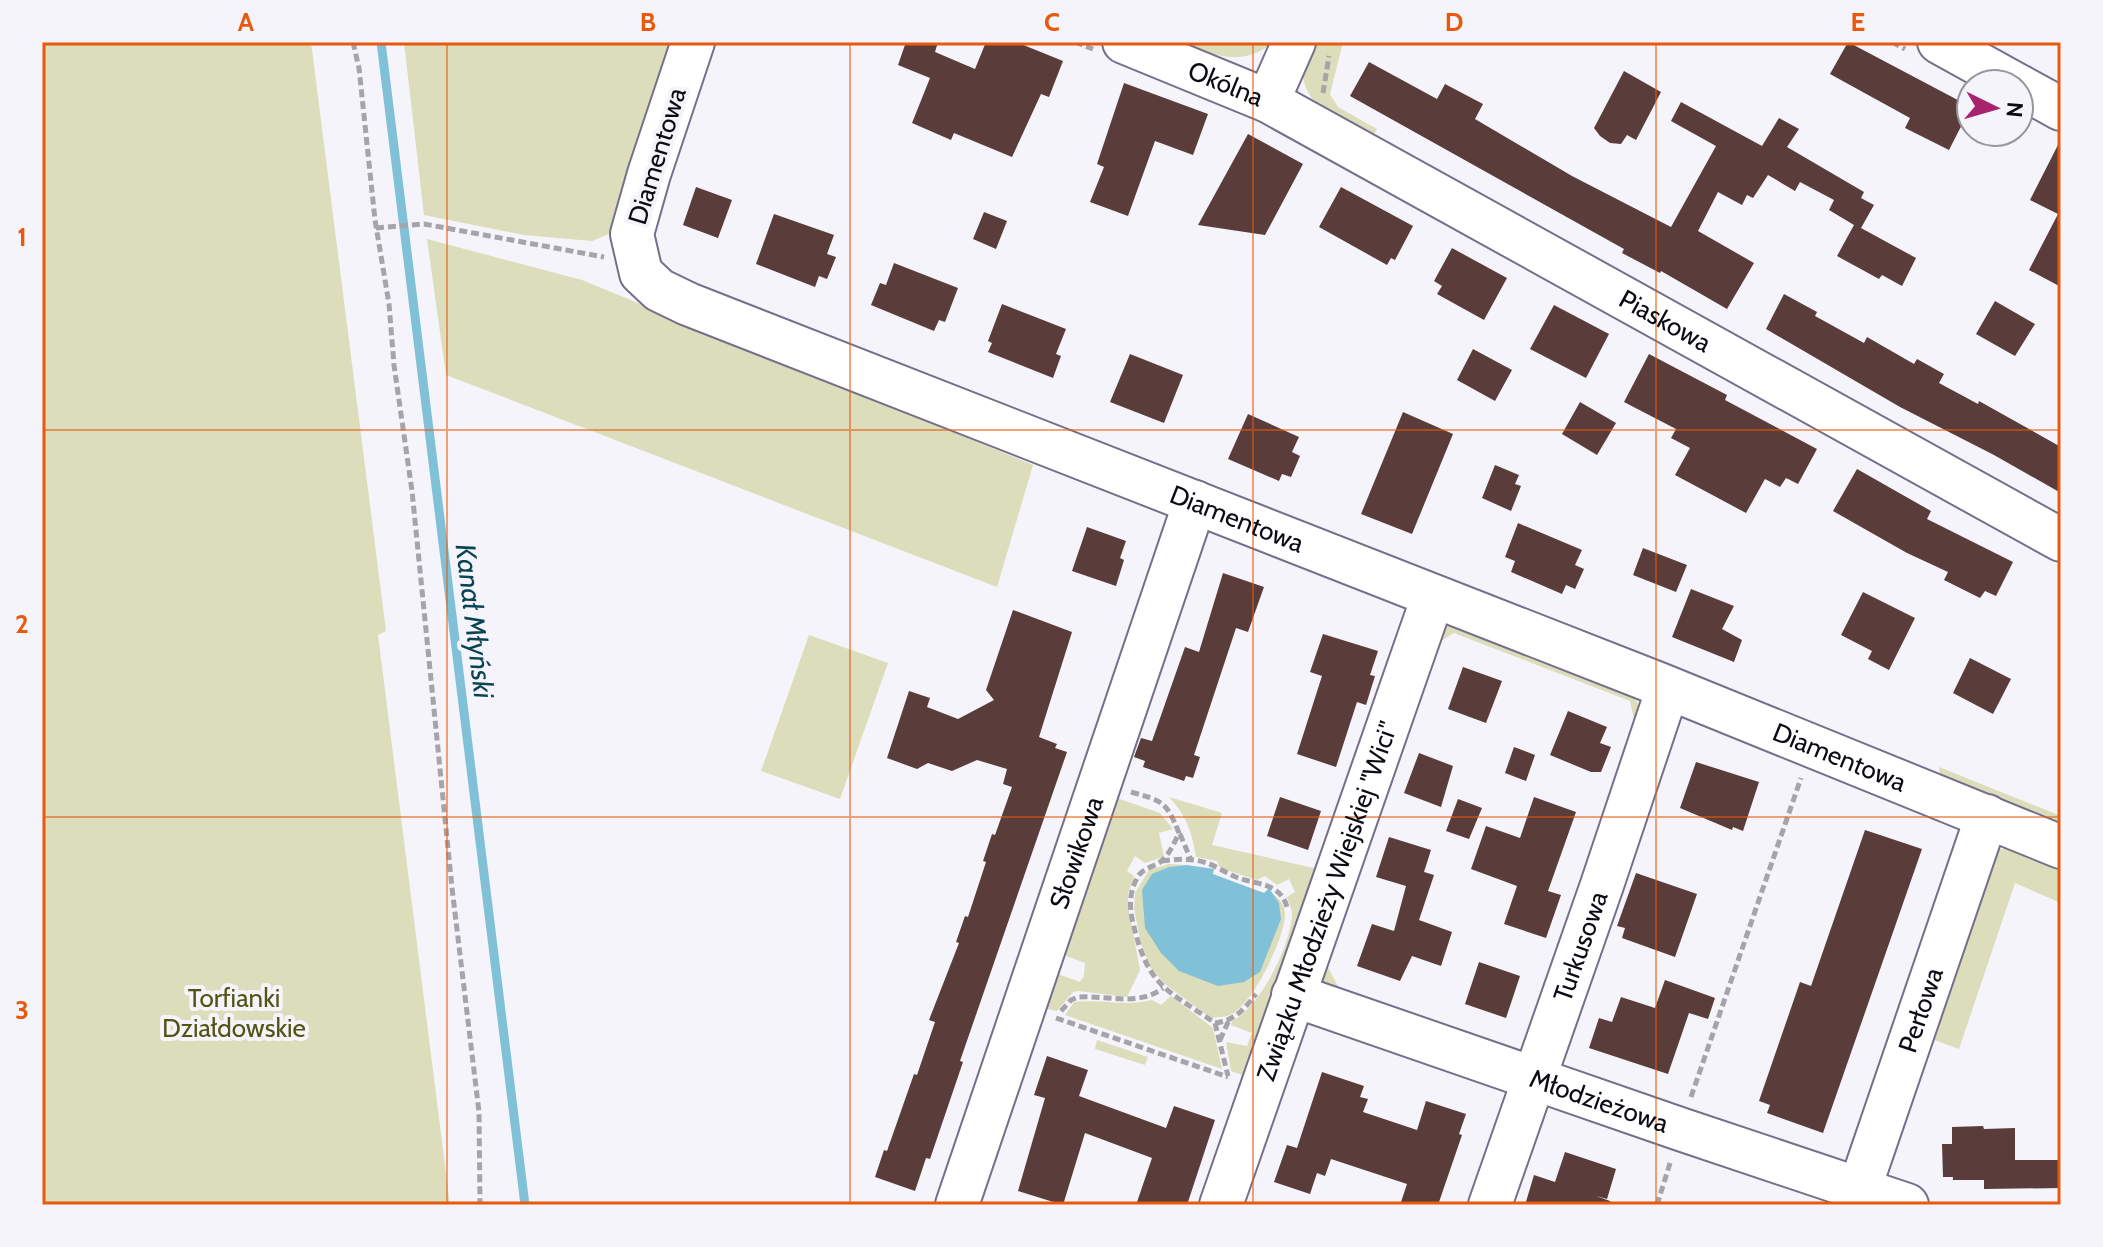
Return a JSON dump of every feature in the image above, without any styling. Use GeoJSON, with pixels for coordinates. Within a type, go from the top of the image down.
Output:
{"type":"FeatureCollection","features":[{"type":"Feature","properties":{"kind":"street","name":"Diamentowa"},"geometry":{"type":"LineString","coordinates":[[693,42],[632,234],[641,273],[659,290],[1668,688],[2061,847]]}},
{"type":"Feature","properties":{"kind":"street","name":"Okólna"},"geometry":{"type":"LineString","coordinates":[[1124,42],[1268,101],[1294,42]]}},
{"type":"Feature","properties":{"kind":"street"},"geometry":{"type":"LineString","coordinates":[[1939,42],[1986,68]]}},
{"type":"Feature","properties":{"kind":"street"},"geometry":{"type":"LineString","coordinates":[[2035,95],[2061,109]]}},
{"type":"Feature","properties":{"kind":"street","name":"Piaskowa"},"geometry":{"type":"LineString","coordinates":[[1268,101],[2061,540]]}},
{"type":"Feature","properties":{"kind":"street","name":"Słowikowa"},"geometry":{"type":"LineString","coordinates":[[957,1205],[1195,502]]}},
{"type":"Feature","properties":{"kind":"street","name":"Związku Młodzieży Wiejskiej \"Wici\""},"geometry":{"type":"LineString","coordinates":[[1221,1205],[1275,993],[1433,597]]}},
{"type":"Feature","properties":{"kind":"street","name":"Turkusowa"},"geometry":{"type":"LineString","coordinates":[[1490,1205],[1668,688]]}},
{"type":"Feature","properties":{"kind":"street","name":"Perłowa"},"geometry":{"type":"LineString","coordinates":[[1856,1197],[1987,816]]}},
{"type":"Feature","properties":{"kind":"street","name":"Młodzieżowa"},"geometry":{"type":"LineString","coordinates":[[1275,993],[1533,1077],[1680,1129],[1856,1197],[1907,1205]]}},
{"type":"Feature","properties":{"kind":"path"},"geometry":{"type":"LineString","coordinates":[[353,42],[359,68],[376,228],[389,304],[394,365],[412,491],[455,918],[479,1112],[480,1205]]}},
{"type":"Feature","properties":{"kind":"path"},"geometry":{"type":"LineString","coordinates":[[376,228],[424,224],[590,256],[637,261]]}},
{"type":"Feature","properties":{"kind":"path"},"geometry":{"type":"LineString","coordinates":[[1657,1205],[1680,1129],[1812,746]]}},
{"type":"Feature","properties":{"kind":"path"},"geometry":{"type":"LineString","coordinates":[[1128,791],[1157,799],[1169,808],[1191,860]]}},
{"type":"Feature","properties":{"kind":"path"},"geometry":{"type":"LineString","coordinates":[[1179,833],[1173,847],[1161,861],[1140,873],[1131,891],[1131,912],[1149,973],[1163,988],[1215,1023],[1228,1077]]}},
{"type":"Feature","properties":{"kind":"path"},"geometry":{"type":"LineString","coordinates":[[1161,861],[1209,863],[1239,879],[1271,886],[1284,896],[1289,914]]}},
{"type":"Feature","properties":{"kind":"path"},"geometry":{"type":"LineString","coordinates":[[1057,1019],[1071,1000],[1078,997],[1138,999],[1154,995],[1163,988]]}},
{"type":"Feature","properties":{"kind":"path"},"geometry":{"type":"LineString","coordinates":[[1215,1023],[1230,1019],[1275,993]]}},
{"type":"Feature","properties":{"kind":"path"},"geometry":{"type":"LineString","coordinates":[[1047,1015],[1239,1081]]}},
{"type":"Feature","properties":{"kind":"path"},"geometry":{"type":"LineString","coordinates":[[1219,1043],[1230,1019]]}},
{"type":"Feature","properties":{"kind":"green space","name":"Torfianki Działdowskie"},"geometry":{"type":"Polygon","coordinates":[[[42,42],[311,42],[386,631],[378,635],[450,1205],[42,1205],[42,42]]]}},
{"type":"Feature","properties":{"kind":"green space"},"geometry":{"type":"Polygon","coordinates":[[[404,42],[677,42],[611,233],[592,241],[524,235],[424,215],[404,42]]]}},
{"type":"Feature","properties":{"kind":"green space"},"geometry":{"type":"Polygon","coordinates":[[[1177,42],[1274,42],[1250,55],[1227,57],[1177,42]]]}},
{"type":"Feature","properties":{"kind":"green space"},"geometry":{"type":"Polygon","coordinates":[[[1307,42],[1343,42],[1330,94],[1338,107],[1377,129],[1370,141],[1327,113],[1308,92],[1303,78],[1307,42]]]}},
{"type":"Feature","properties":{"kind":"green space"},"geometry":{"type":"Polygon","coordinates":[[[427,239],[582,280],[1033,465],[997,587],[446,375],[427,239]]]}},
{"type":"Feature","properties":{"kind":"green space"},"geometry":{"type":"Polygon","coordinates":[[[1441,625],[1461,625],[1630,691],[1637,702],[1644,726],[1636,729],[1630,701],[1454,633],[1433,646],[1441,625]]]}},
{"type":"Feature","properties":{"kind":"green space"},"geometry":{"type":"Polygon","coordinates":[[[809,635],[888,663],[840,799],[761,771],[809,635]]]}},
{"type":"Feature","properties":{"kind":"green space"},"geometry":{"type":"Polygon","coordinates":[[[1939,767],[2061,816],[2061,827],[1940,776],[1939,767]]]}},
{"type":"Feature","properties":{"kind":"green space"},"geometry":{"type":"Polygon","coordinates":[[[1114,797],[1160,813],[1173,829],[1159,833],[1164,857],[1145,863],[1135,856],[1127,871],[1134,876],[1128,906],[1140,970],[1127,997],[1078,991],[1073,992],[1057,1011],[1042,1008],[1055,973],[1080,982],[1084,976],[1085,963],[1061,954],[1114,797]]]}},
{"type":"Feature","properties":{"kind":"green space"},"geometry":{"type":"Polygon","coordinates":[[[1169,797],[1222,813],[1212,845],[1318,869],[1248,1077],[1231,1071],[1226,1042],[1247,1046],[1252,1033],[1231,1025],[1232,1021],[1253,1003],[1280,959],[1292,915],[1287,897],[1295,892],[1289,879],[1277,885],[1265,876],[1257,880],[1220,868],[1217,861],[1196,857],[1187,824],[1169,797]]]}},
{"type":"Feature","properties":{"kind":"green space"},"geometry":{"type":"Polygon","coordinates":[[[2021,845],[2061,860],[2061,903],[2015,883],[1959,1049],[1926,1037],[1997,850],[2021,845]]]}},
{"type":"Feature","properties":{"kind":"green space"},"geometry":{"type":"Polygon","coordinates":[[[1169,864],[1187,865],[1169,867],[1279,903],[1272,893],[1284,907],[1284,924],[1266,969],[1248,998],[1230,1015],[1211,1018],[1165,984],[1150,967],[1141,944],[1134,909],[1135,893],[1149,870],[1169,864]]]}},
{"type":"Feature","properties":{"kind":"green space"},"geometry":{"type":"Polygon","coordinates":[[[1323,958],[1339,988],[1419,1015],[1418,1022],[1324,986],[1319,975],[1323,958]]]}},
{"type":"Feature","properties":{"kind":"green space"},"geometry":{"type":"Polygon","coordinates":[[[1171,996],[1213,1028],[1222,1069],[1065,1015],[1074,1002],[1133,1003],[1152,1000],[1161,1005],[1171,996]]]}},
{"type":"Feature","properties":{"kind":"green space"},"geometry":{"type":"Polygon","coordinates":[[[1097,1040],[1148,1057],[1145,1065],[1095,1049],[1097,1040]]]}},
{"type":"Feature","properties":{"kind":"water"},"geometry":{"type":"Polygon","coordinates":[[[1187,865],[1214,869],[1213,874],[1264,893],[1269,888],[1279,903],[1281,919],[1260,972],[1244,982],[1218,986],[1179,971],[1161,953],[1145,928],[1142,890],[1152,874],[1169,867],[1187,865]]]}},
{"type":"Feature","properties":{"kind":"building"},"geometry":{"type":"Polygon","coordinates":[[[906,42],[938,42],[935,52],[975,69],[986,42],[1016,42],[1063,61],[1049,97],[1041,94],[1012,157],[954,133],[951,140],[912,123],[930,78],[898,65],[906,42]]]}},
{"type":"Feature","properties":{"kind":"building"},"geometry":{"type":"Polygon","coordinates":[[[1848,42],[1955,99],[1955,138],[1949,150],[1905,128],[1910,118],[1830,74],[1848,42]]]}},
{"type":"Feature","properties":{"kind":"building"},"geometry":{"type":"Polygon","coordinates":[[[1369,62],[1437,99],[1445,84],[1483,104],[1475,119],[1572,176],[1671,227],[1716,146],[1671,121],[1681,102],[1762,146],[1779,118],[1799,129],[1787,147],[1864,192],[1861,198],[1874,205],[1861,228],[1916,258],[1902,286],[1882,275],[1879,279],[1837,256],[1854,225],[1829,210],[1834,200],[1800,182],[1795,191],[1768,175],[1753,198],[1747,195],[1742,205],[1718,192],[1698,231],[1754,263],[1727,309],[1661,271],[1622,253],[1624,249],[1350,96],[1369,62]]]}},
{"type":"Feature","properties":{"kind":"building"},"geometry":{"type":"Polygon","coordinates":[[[1624,71],[1661,92],[1636,140],[1627,135],[1621,144],[1610,143],[1594,128],[1624,71]]]}},
{"type":"Feature","properties":{"kind":"building"},"geometry":{"type":"Polygon","coordinates":[[[1124,83],[1208,114],[1193,155],[1155,141],[1128,216],[1090,202],[1104,167],[1097,164],[1124,83]]]}},
{"type":"Feature","properties":{"kind":"building"},"geometry":{"type":"Polygon","coordinates":[[[1248,134],[1303,164],[1265,235],[1198,225],[1248,134]]]}},
{"type":"Feature","properties":{"kind":"building"},"geometry":{"type":"Polygon","coordinates":[[[2061,139],[2061,287],[2029,270],[2058,214],[2030,200],[2061,139]]]}},
{"type":"Feature","properties":{"kind":"building"},"geometry":{"type":"Polygon","coordinates":[[[696,187],[732,200],[718,238],[683,225],[696,187]]]}},
{"type":"Feature","properties":{"kind":"building"},"geometry":{"type":"Polygon","coordinates":[[[1341,187],[1413,226],[1395,260],[1391,258],[1387,265],[1319,227],[1341,187]]]}},
{"type":"Feature","properties":{"kind":"building"},"geometry":{"type":"Polygon","coordinates":[[[984,212],[1007,221],[996,249],[973,239],[984,212]]]}},
{"type":"Feature","properties":{"kind":"building"},"geometry":{"type":"Polygon","coordinates":[[[774,214],[834,235],[827,254],[836,257],[827,279],[819,276],[815,287],[756,264],[774,214]]]}},
{"type":"Feature","properties":{"kind":"building"},"geometry":{"type":"Polygon","coordinates":[[[1452,248],[1507,278],[1484,320],[1437,294],[1442,286],[1434,281],[1452,248]]]}},
{"type":"Feature","properties":{"kind":"building"},"geometry":{"type":"Polygon","coordinates":[[[894,263],[958,288],[945,322],[939,320],[934,331],[871,305],[880,283],[886,285],[894,263]]]}},
{"type":"Feature","properties":{"kind":"building"},"geometry":{"type":"Polygon","coordinates":[[[1784,294],[1817,312],[1815,316],[1864,343],[1867,337],[1914,364],[1917,359],[1944,374],[1939,383],[1978,404],[1979,401],[2061,447],[2061,493],[1900,407],[1766,329],[1784,294]]]}},
{"type":"Feature","properties":{"kind":"building"},"geometry":{"type":"Polygon","coordinates":[[[1995,301],[2035,324],[2015,356],[1976,334],[1995,301]]]}},
{"type":"Feature","properties":{"kind":"building"},"geometry":{"type":"Polygon","coordinates":[[[1002,304],[1066,329],[1056,354],[1061,356],[1053,378],[988,352],[992,343],[988,341],[1002,304]]]}},
{"type":"Feature","properties":{"kind":"building"},"geometry":{"type":"Polygon","coordinates":[[[1554,305],[1609,334],[1586,378],[1530,349],[1554,305]]]}},
{"type":"Feature","properties":{"kind":"building"},"geometry":{"type":"Polygon","coordinates":[[[1473,349],[1512,370],[1495,401],[1457,380],[1473,349]]]}},
{"type":"Feature","properties":{"kind":"building"},"geometry":{"type":"Polygon","coordinates":[[[1130,354],[1183,375],[1164,423],[1110,402],[1130,354]]]}},
{"type":"Feature","properties":{"kind":"building"},"geometry":{"type":"Polygon","coordinates":[[[1649,354],[1727,395],[1725,400],[1817,449],[1798,484],[1786,478],[1780,487],[1765,479],[1746,513],[1675,475],[1690,448],[1671,438],[1676,429],[1624,402],[1649,354]]]}},
{"type":"Feature","properties":{"kind":"building"},"geometry":{"type":"Polygon","coordinates":[[[1580,402],[1616,423],[1597,455],[1562,434],[1580,402]]]}},
{"type":"Feature","properties":{"kind":"building"},"geometry":{"type":"Polygon","coordinates":[[[1403,412],[1453,434],[1412,534],[1361,514],[1403,412]]]}},
{"type":"Feature","properties":{"kind":"building"},"geometry":{"type":"Polygon","coordinates":[[[1248,414],[1299,437],[1292,452],[1300,456],[1291,477],[1282,474],[1279,481],[1228,459],[1248,414]]]}},
{"type":"Feature","properties":{"kind":"building"},"geometry":{"type":"Polygon","coordinates":[[[1495,465],[1519,475],[1515,484],[1521,486],[1511,511],[1482,498],[1495,465]]]}},
{"type":"Feature","properties":{"kind":"building"},"geometry":{"type":"Polygon","coordinates":[[[1857,469],[1931,511],[1927,519],[2013,562],[1996,596],[1985,591],[1980,598],[1944,580],[1948,572],[1907,553],[1833,511],[1857,469]]]}},
{"type":"Feature","properties":{"kind":"building"},"geometry":{"type":"Polygon","coordinates":[[[1518,523],[1582,550],[1575,565],[1584,569],[1575,589],[1566,585],[1562,594],[1511,572],[1515,561],[1505,557],[1518,523]]]}},
{"type":"Feature","properties":{"kind":"building"},"geometry":{"type":"Polygon","coordinates":[[[1087,527],[1126,541],[1116,586],[1072,571],[1087,527]]]}},
{"type":"Feature","properties":{"kind":"building"},"geometry":{"type":"Polygon","coordinates":[[[1643,548],[1687,565],[1676,592],[1633,575],[1643,548]]]}},
{"type":"Feature","properties":{"kind":"building"},"geometry":{"type":"Polygon","coordinates":[[[1223,573],[1264,587],[1248,632],[1236,628],[1194,755],[1200,757],[1193,778],[1186,776],[1184,781],[1143,767],[1145,761],[1134,757],[1141,738],[1152,741],[1185,647],[1199,652],[1223,573]]]}},
{"type":"Feature","properties":{"kind":"building"},"geometry":{"type":"Polygon","coordinates":[[[1691,589],[1734,606],[1722,629],[1742,640],[1734,662],[1672,637],[1691,589]]]}},
{"type":"Feature","properties":{"kind":"building"},"geometry":{"type":"Polygon","coordinates":[[[1863,592],[1915,618],[1889,670],[1868,659],[1872,651],[1841,635],[1863,592]]]}},
{"type":"Feature","properties":{"kind":"building"},"geometry":{"type":"Polygon","coordinates":[[[1013,610],[1072,632],[1039,737],[1067,752],[960,1061],[963,1062],[930,1159],[926,1158],[915,1191],[875,1177],[914,1074],[917,1075],[935,1022],[929,1020],[959,943],[956,942],[965,916],[968,917],[992,834],[995,835],[1012,787],[1003,784],[1007,769],[977,760],[952,771],[928,763],[917,769],[887,758],[909,691],[930,698],[927,707],[958,719],[994,700],[986,690],[1013,610]]]}},
{"type":"Feature","properties":{"kind":"building"},"geometry":{"type":"Polygon","coordinates":[[[1323,634],[1378,651],[1370,675],[1375,676],[1366,705],[1357,702],[1336,767],[1297,754],[1322,676],[1310,672],[1323,634]]]}},
{"type":"Feature","properties":{"kind":"building"},"geometry":{"type":"Polygon","coordinates":[[[1970,658],[2011,679],[1993,714],[1953,693],[1970,658]]]}},
{"type":"Feature","properties":{"kind":"building"},"geometry":{"type":"Polygon","coordinates":[[[1463,667],[1502,681],[1486,723],[1448,709],[1463,667]]]}},
{"type":"Feature","properties":{"kind":"building"},"geometry":{"type":"Polygon","coordinates":[[[1568,711],[1607,727],[1600,743],[1611,747],[1601,772],[1591,772],[1550,755],[1568,711]]]}},
{"type":"Feature","properties":{"kind":"building"},"geometry":{"type":"Polygon","coordinates":[[[1514,747],[1535,755],[1526,781],[1505,773],[1514,747]]]}},
{"type":"Feature","properties":{"kind":"building"},"geometry":{"type":"Polygon","coordinates":[[[1419,753],[1453,766],[1441,807],[1404,793],[1419,753]]]}},
{"type":"Feature","properties":{"kind":"building"},"geometry":{"type":"Polygon","coordinates":[[[1696,762],[1759,782],[1743,831],[1733,827],[1732,830],[1680,808],[1696,762]]]}},
{"type":"Feature","properties":{"kind":"building"},"geometry":{"type":"Polygon","coordinates":[[[1280,797],[1321,811],[1308,850],[1267,836],[1280,797]]]}},
{"type":"Feature","properties":{"kind":"building"},"geometry":{"type":"Polygon","coordinates":[[[1534,797],[1576,812],[1548,891],[1561,895],[1546,938],[1504,924],[1517,886],[1471,869],[1486,826],[1520,838],[1534,797]]]}},
{"type":"Feature","properties":{"kind":"building"},"geometry":{"type":"Polygon","coordinates":[[[1458,799],[1482,808],[1469,839],[1446,831],[1458,799]]]}},
{"type":"Feature","properties":{"kind":"building"},"geometry":{"type":"Polygon","coordinates":[[[1865,830],[1922,849],[1823,1133],[1767,1113],[1770,1105],[1759,1101],[1800,982],[1811,986],[1865,830]]]}},
{"type":"Feature","properties":{"kind":"building"},"geometry":{"type":"Polygon","coordinates":[[[1389,837],[1431,850],[1424,872],[1434,875],[1419,920],[1452,932],[1441,966],[1412,956],[1400,981],[1357,966],[1372,924],[1394,931],[1406,886],[1376,877],[1389,837]]]}},
{"type":"Feature","properties":{"kind":"building"},"geometry":{"type":"Polygon","coordinates":[[[1636,873],[1697,894],[1675,957],[1622,938],[1625,928],[1617,926],[1636,873]]]}},
{"type":"Feature","properties":{"kind":"building"},"geometry":{"type":"Polygon","coordinates":[[[1479,962],[1520,976],[1506,1018],[1465,1004],[1479,962]]]}},
{"type":"Feature","properties":{"kind":"building"},"geometry":{"type":"Polygon","coordinates":[[[1665,980],[1715,998],[1708,1019],[1689,1013],[1668,1074],[1589,1048],[1599,1018],[1612,1022],[1621,997],[1655,1008],[1665,980]]]}},
{"type":"Feature","properties":{"kind":"building"},"geometry":{"type":"Polygon","coordinates":[[[1047,1056],[1088,1070],[1079,1096],[1166,1128],[1174,1106],[1215,1120],[1187,1205],[1136,1205],[1152,1158],[1085,1133],[1063,1205],[1018,1191],[1045,1098],[1034,1095],[1047,1056]]]}},
{"type":"Feature","properties":{"kind":"building"},"geometry":{"type":"Polygon","coordinates":[[[1322,1072],[1364,1086],[1360,1097],[1368,1099],[1363,1112],[1417,1130],[1426,1101],[1466,1114],[1438,1205],[1400,1205],[1407,1184],[1331,1159],[1325,1176],[1317,1173],[1310,1194],[1274,1182],[1287,1145],[1297,1148],[1322,1072]]]}},
{"type":"Feature","properties":{"kind":"building"},"geometry":{"type":"Polygon","coordinates":[[[1983,1126],[1984,1129],[2015,1128],[2015,1160],[2061,1160],[2061,1188],[1984,1189],[1984,1180],[1943,1177],[1942,1144],[1952,1144],[1952,1127],[1983,1126]]]}},
{"type":"Feature","properties":{"kind":"building"},"geometry":{"type":"Polygon","coordinates":[[[1565,1152],[1616,1169],[1607,1199],[1596,1196],[1610,1201],[1610,1205],[1525,1205],[1534,1175],[1555,1182],[1565,1152]]]}},
{"type":"Feature","properties":{"kind":"waterway","name":"Kanał Młyński"},"geometry":{"type":"LineString","coordinates":[[381,42],[525,1205]]}}]}
